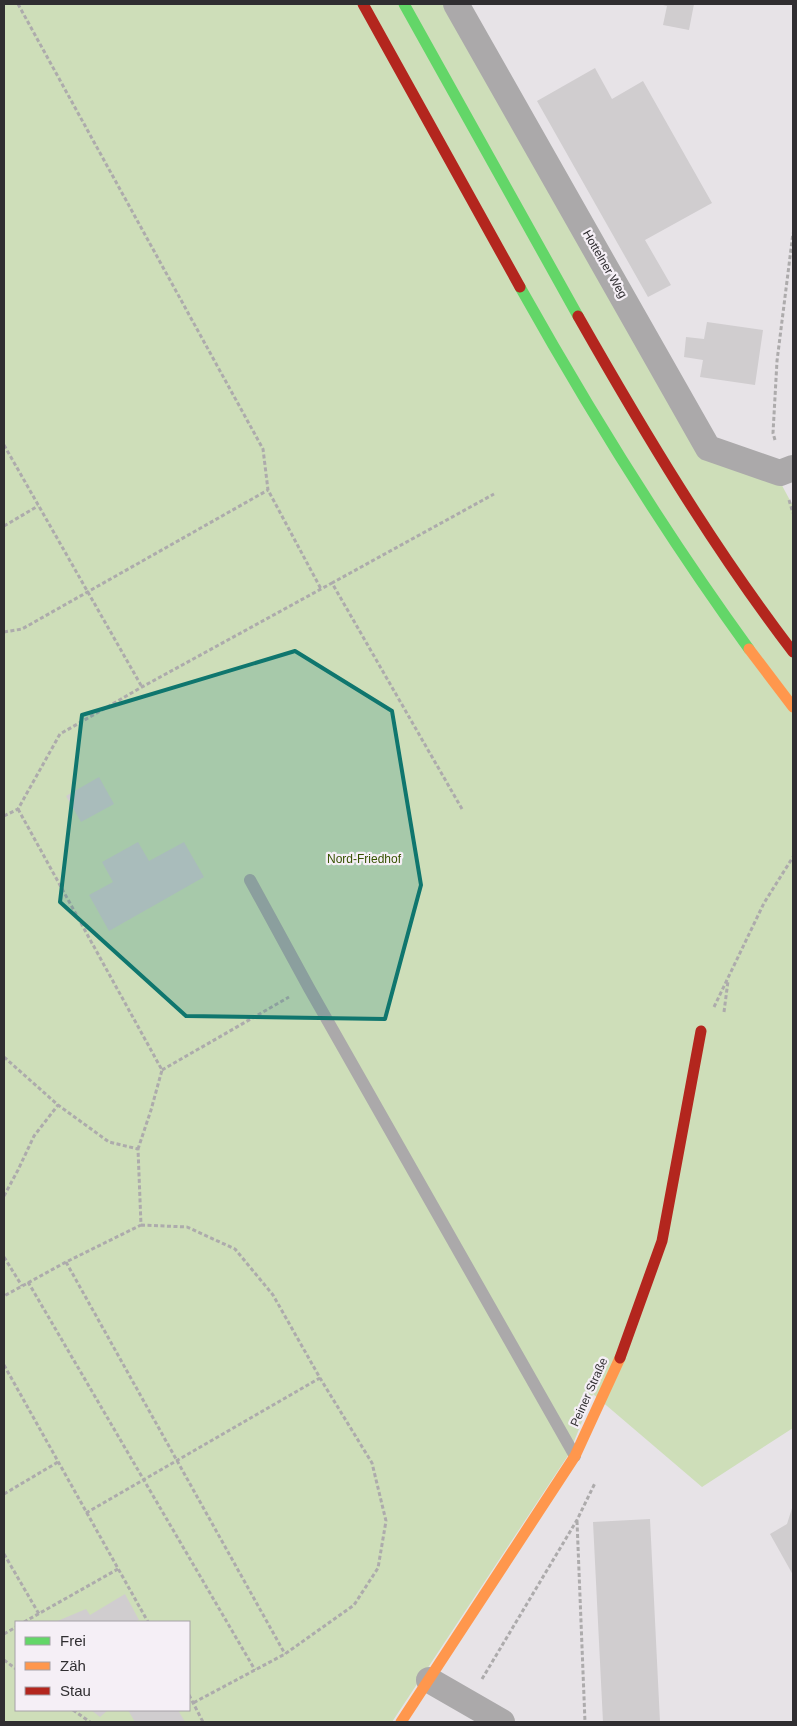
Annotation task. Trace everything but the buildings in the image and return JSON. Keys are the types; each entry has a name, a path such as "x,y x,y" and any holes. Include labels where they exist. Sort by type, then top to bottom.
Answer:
{"main road":[{"path":"363,4 507,263 629,473 682,556 748,651 793,707"},
{"path":"404,4 656,452 714,541 793,652"},
{"name":"Peiner Straße","path":"401,1722 575,1456 623,1351 662,1241 701,1032"}],"street":[{"name":"Hottelner Weg","path":"456,4 708,448 787,470"},
{"path":"428,1680 502,1722"}],"lane":[{"path":"250,880 309,988 575,1456"}],"path":[{"path":"18,4 263,449 268,490 321,589"},
{"path":"787,470 773,433 776,370 793,233"},
{"path":"4,446 142,687"},
{"path":"4,632 22,629 268,490"},
{"path":"4,816 18,809 60,734 494,494"},
{"path":"4,526 38,506"},
{"path":"332,583 462,809"},
{"path":"18,809 162,1070 138,1149 140,1225"},
{"path":"701,1032 728,981 764,903 793,857"},
{"path":"162,1070 296,993 309,988"},
{"path":"4,1057 58,1105 109,1142 138,1149"},
{"path":"4,1196 34,1136 58,1105"},
{"path":"4,1296 140,1225 187,1227 235,1249 273,1295 320,1378 372,1463 386,1521 378,1568 354,1605 285,1654 193,1703"},
{"path":"4,1257 22,1286"},
{"path":"66,1262 285,1654"},
{"path":"28,1282 255,1670"},
{"path":"4,1365 147,1621"},
{"path":"86,1513 320,1378"},
{"path":"4,1494 58,1462"},
{"path":"577,1520 585,1722"},
{"path":"4,1554 39,1614"},
{"path":"26,1621 118,1569"},
{"path":"4,1634 15,1628"},
{"path":"4,1660 15,1668"},
{"path":"190,1698 203,1722"},
{"path":"74,1711 90,1722"}],"highlighted area":[{"path":"295,651 392,711 421,885 385,1019 186,1016 60,902 82,715"}],"green space":[{"name":"Nord-Friedhof","path":"4,4 449,4 703,454 778,478 793,506 793,1428 702,1487 593,1394 569,1454 392,1722 4,1722"}],"traffic: fast":[{"path":"404,4 578,316"},
{"path":"520,287 629,471 749,649"}],"traffic: slow":[{"path":"749,649 793,707"},
{"path":"401,1722 575,1456 620,1358"}],"traffic: jam":[{"path":"363,4 520,287"},
{"path":"578,316 680,488 763,612 793,652"},
{"path":"620,1358 662,1241 701,1031"}]}
